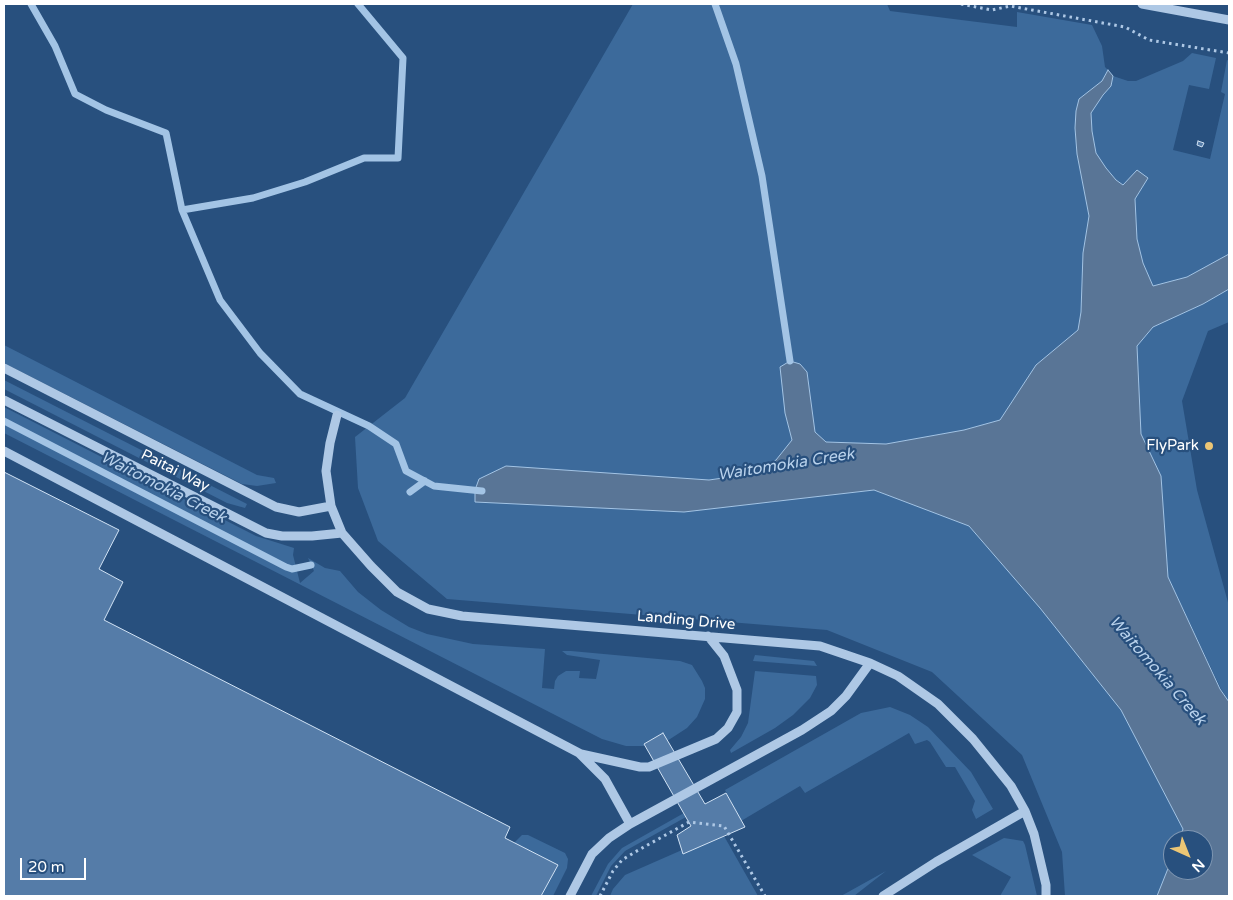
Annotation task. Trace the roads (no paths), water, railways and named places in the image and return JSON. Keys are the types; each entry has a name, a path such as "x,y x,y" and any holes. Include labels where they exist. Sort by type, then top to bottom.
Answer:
{"street":[{"path":"1142,4 1229,20"},
{"name":"Paitai Way","path":"4,368 276,507 300,512 331,506"},
{"name":"Paitai Way","path":"4,400 266,533 282,536 312,536 342,533"},
{"name":"Landing Drive","path":"337,416 330,443 326,471 331,506 342,533 397,592 428,608 462,616 820,646 870,663 898,676 938,704 973,739 1011,786 1025,811 1034,834 1046,885 1046,896"},
{"path":"4,451 579,753 640,767 649,767 716,739 728,728 737,712 737,690 724,656 708,636"},
{"path":"570,896 592,854 609,838 630,824 802,730 831,711 846,696 870,663"},
{"path":"579,753 605,779 630,824"},
{"path":"883,896 936,862 1025,811"}],"water":[{"path":"1108,70 1113,76 1111,86 1091,113 1096,153 1116,180 1123,185 1137,170 1148,178 1135,199 1137,239 1143,263 1153,286 1187,277 1229,254 1229,289 1203,304 1153,327 1137,346 1141,434 1161,476 1168,577 1220,689 1229,702 1229,896 1157,896 1163,880 1213,880 1213,830 1183,830 1121,710 1040,608 969,526 874,490 684,512 475,502 475,490 479,479 506,466 709,480 758,473 776,460 792,440 785,413 780,367 790,361 800,364 807,372 815,432 826,442 886,444 964,430 1000,420 1036,365 1078,330 1081,312 1083,253 1089,216 1077,154 1076,111 1079,99 1102,81"}],"waterway":[{"name":"Waitomokia Creek","path":"31,4 55,46 75,94 106,110 166,133 182,210 220,300 260,353 300,394 369,426 396,444 406,471 434,486 482,491"},
{"path":"182,210 253,198 305,182 364,158 398,158 403,58 358,4"},
{"path":"715,4 736,64 762,176 790,361"},
{"name":"Waitomokia Creek","path":"4,421 286,567 292,569 311,565"},
{"name":"Waitomokia Creek","path":"410,492 425,481"}],"place":[{"name":"FlyPark","path":"1209,446"}]}
